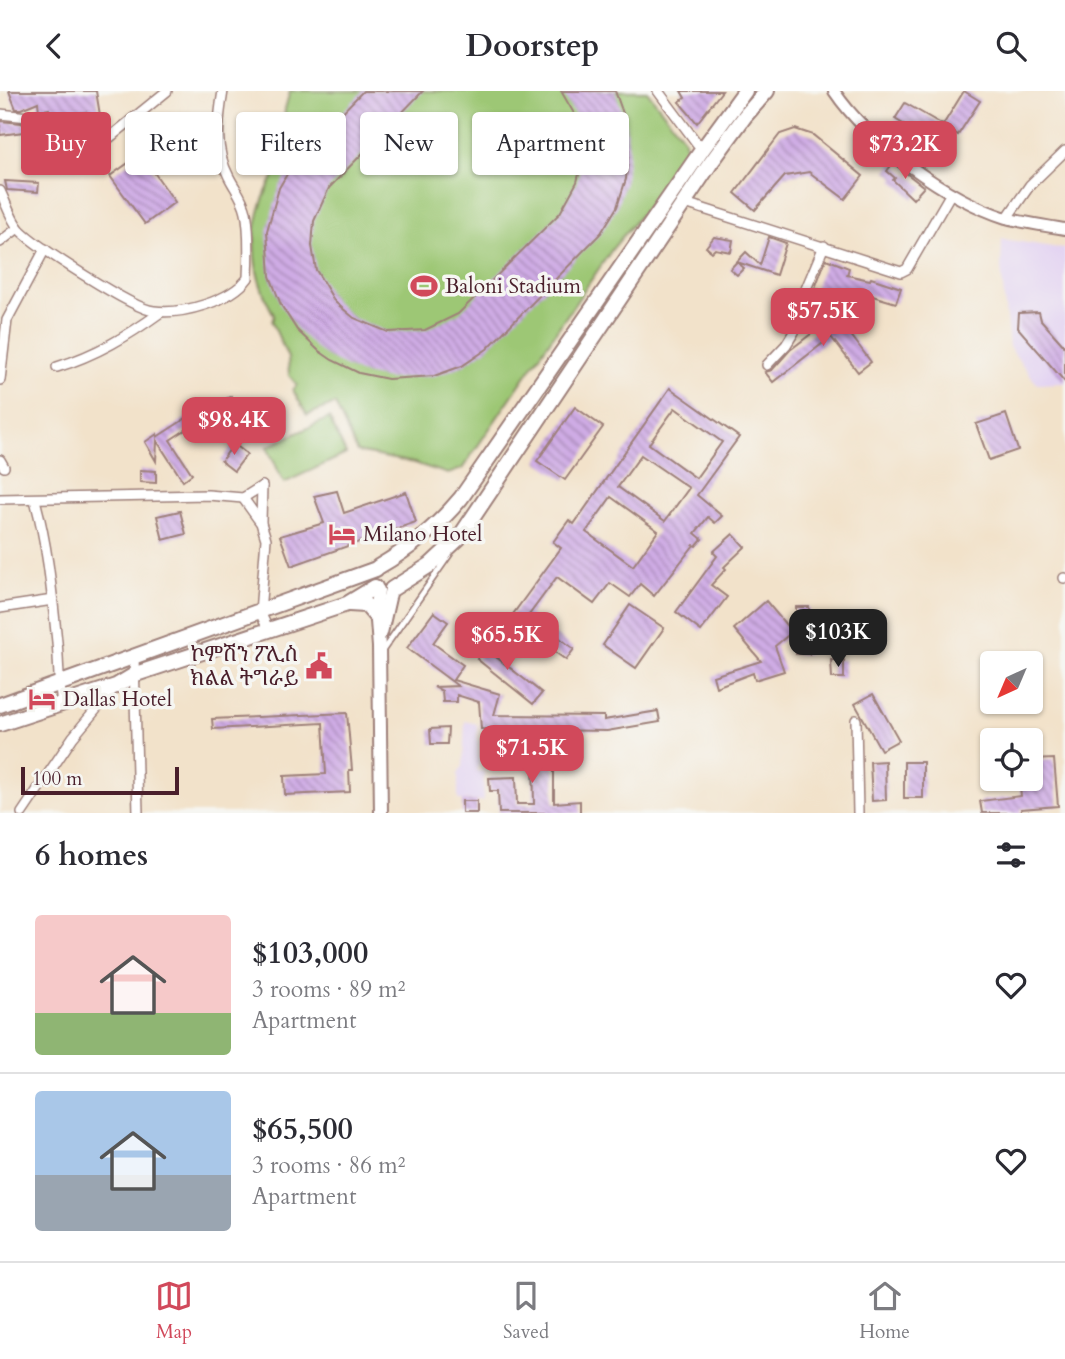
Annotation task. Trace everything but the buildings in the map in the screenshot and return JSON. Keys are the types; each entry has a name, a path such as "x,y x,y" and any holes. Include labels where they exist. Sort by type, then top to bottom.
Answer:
{"main road":[{"path":"0,705 377,568 417,543 461,498 745,91"},
{"path":"0,724 116,686 136,674 348,604 430,565 459,538 685,203 745,116 766,91"},
{"path":"377,568 389,567 395,572 397,580 384,589 377,618 381,813"},
{"path":"377,568 372,580 384,589"},
{"path":"379,652 384,589"},
{"path":"348,604 366,605 377,618"}],"street":[{"path":"0,114 28,117 90,151 167,91"},
{"path":"0,191 18,228 45,249 134,305 153,311 196,308 238,290 248,278 246,212 229,177 218,138 223,91"},
{"path":"658,91 702,150"},
{"path":"834,91 850,113 870,133 923,175 951,193 1007,218 1065,229"},
{"path":"1007,218 1030,185 1065,151"},
{"path":"685,203 898,272 904,271 951,193"},
{"path":"0,242 18,228"},
{"path":"766,365 786,345 794,332 803,296 824,246"},
{"path":"0,380 7,320 45,249"},
{"path":"57,367 86,358 108,347 162,311"},
{"path":"0,499 208,495 243,498 262,487 261,523"},
{"path":"243,498 261,523 266,539 260,612 268,629"},
{"path":"35,500 46,538 58,684 62,702"},
{"path":"0,608 53,600"},
{"path":"134,658 137,813"},
{"path":"22,813 73,737 116,686"},
{"path":"856,720 858,813"}],"lane":[{"path":"379,652 436,577 459,538"}],"shaded area":[{"path":"1002,239 1065,249 1065,383 1037,384 1009,347 1001,268"},
{"path":"465,721 477,724 479,764 476,771 484,771 483,801 458,800 458,774 463,766"}],"green space":[{"name":"Baloni Stadium","path":"290,91 647,91 685,140 686,151 660,191 613,248 462,469 448,474 414,463 357,452 335,404 307,415 293,390 297,385 289,375 288,358 272,322 274,315 256,267 254,244 257,222 263,200 275,175 346,175 346,112 285,112"},
{"path":"329,418 346,454 284,483 267,447"}],"place":[{"name":"Baloni Stadium","path":"424,286"},
{"name":"Milano Hotel","path":"342,534"},
{"name":"ኮምሽን ፖሊስ ክልል ትግራይ","path":"319,666"},
{"name":"Dallas Hotel","path":"42,699"}]}
